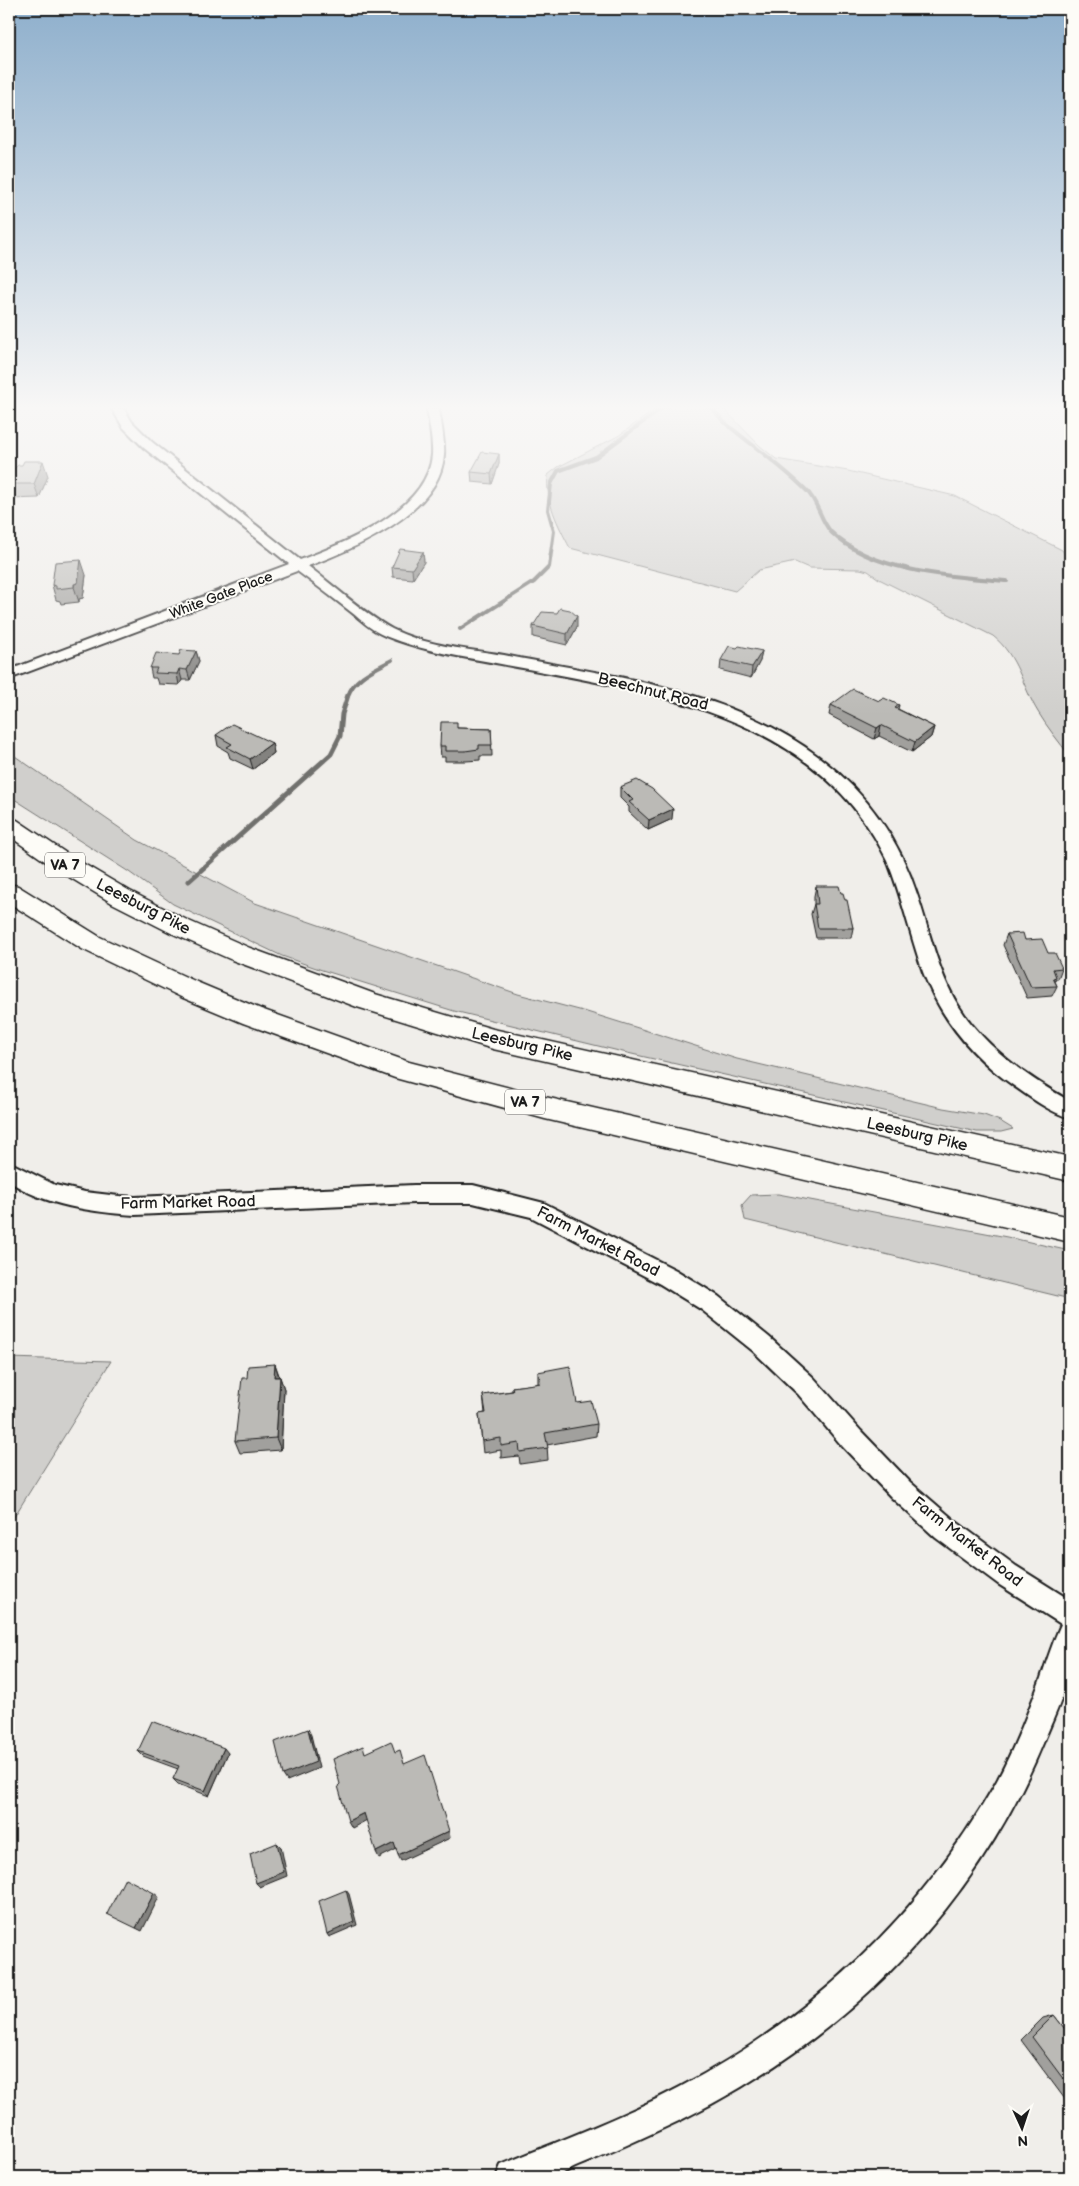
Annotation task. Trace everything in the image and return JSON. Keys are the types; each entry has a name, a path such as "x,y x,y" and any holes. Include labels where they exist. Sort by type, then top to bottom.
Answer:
{"highway":[{"name":"Leesburg Pike","path":"9,825 78,874 166,920 292,976 409,1015 493,1039 1070,1169"},
{"name":"VA 7","path":"9,892 92,943 190,990 252,1016 405,1071 545,1108 1070,1230"}],"street":[{"name":"Beechnut Road","path":"230,511 374,623 404,639 675,694 731,713 760,726 808,756 853,796 887,842 899,867 941,992 953,1014 970,1036 993,1059 1018,1079 1070,1110"},
{"name":"White Gate Place","path":"9,676 336,551 372,534 403,511"},
{"name":"Farm Market Road","path":"9,1170 40,1188 68,1197 117,1205 135,1206 414,1194 473,1194 536,1209 668,1277 710,1303 761,1344 799,1380 901,1490 945,1529 1007,1575 1070,1615"},
{"path":"513,2177 692,2098 759,2060 823,2014 871,1972 924,1914 969,1854 1004,1795 1036,1724 1070,1634"}],"shaded area":[{"path":"553,511 985,511 1062,550 1070,562 1070,756 1049,729 1032,702 1014,662 993,636 879,579 868,571 860,569 809,568 795,562 759,570 735,591 570,548"},
{"path":"9,752 137,840 255,903 518,994 587,1012 737,1059 943,1108 984,1115 1000,1121 1013,1129 1001,1132 977,1132 623,1052 454,1011 282,956 173,904 129,872 11,797 9,795"},
{"path":"778,1194 1007,1237 1070,1251 1070,1299 745,1220 742,1205 751,1195"},
{"path":"9,1358 111,1361 9,1525"}],"building":[{"path":"400,549 423,552 412,569 392,567"},
{"path":"81,560 78,583 74,584 74,587 56,589 56,586 52,585 55,562"},
{"path":"560,608 570,610 577,616 567,634 533,626 542,612 557,613"},
{"path":"729,646 762,651 752,667 721,660"},
{"path":"181,650 196,651 187,670 179,669 177,674 155,673 157,668 150,668 156,653 179,655"},
{"path":"853,689 879,701 884,698 899,705 895,708 934,727 915,742 881,725 877,728 831,705"},
{"path":"441,722 457,722 457,728 491,729 492,745 479,745 479,749 465,751 445,751 445,746 440,746"},
{"path":"232,724 272,743 250,759 227,747 232,744 216,735"},
{"path":"637,780 652,789 673,809 649,820 629,802 633,800 620,787"},
{"path":"816,886 839,886 845,900 847,900 853,928 818,928 814,904 818,904"},
{"path":"1023,933 1025,940 1042,939 1048,953 1055,953 1062,968 1053,969 1056,977 1053,978 1057,986 1031,987 1007,934"},
{"path":"275,1364 274,1377 280,1377 276,1438 235,1441 242,1378 247,1378 248,1366"},
{"path":"570,1366 577,1403 591,1401 597,1424 545,1433 548,1448 520,1452 519,1443 501,1446 501,1438 482,1441 479,1414 486,1413 483,1395 513,1391 512,1387 541,1383 538,1372"},
{"path":"152,1721 224,1748 205,1791 173,1779 179,1766 138,1751"},
{"path":"308,1729 316,1762 283,1775 275,1742"},
{"path":"391,1741 395,1752 400,1750 404,1764 425,1755 449,1831 398,1855 394,1843 376,1852 364,1813 348,1821 333,1759 363,1746 365,1753"},
{"path":"277,1843 284,1872 256,1883 250,1854"},
{"path":"125,1878 154,1893 136,1928 107,1914"},
{"path":"346,1890 354,1922 327,1934 319,1901"},
{"path":"1054,2015 1068,2033 1070,2031 1070,2088 1032,2037"}],"waterway":[{"path":"460,629 534,582 549,567 554,531 548,511"},
{"path":"819,511 831,532 848,545 868,556 914,570 1007,581"},
{"path":"348,696 351,689 360,679 372,670 392,660"},
{"path":"189,881 331,754 340,736 342,714 348,695"}]}
